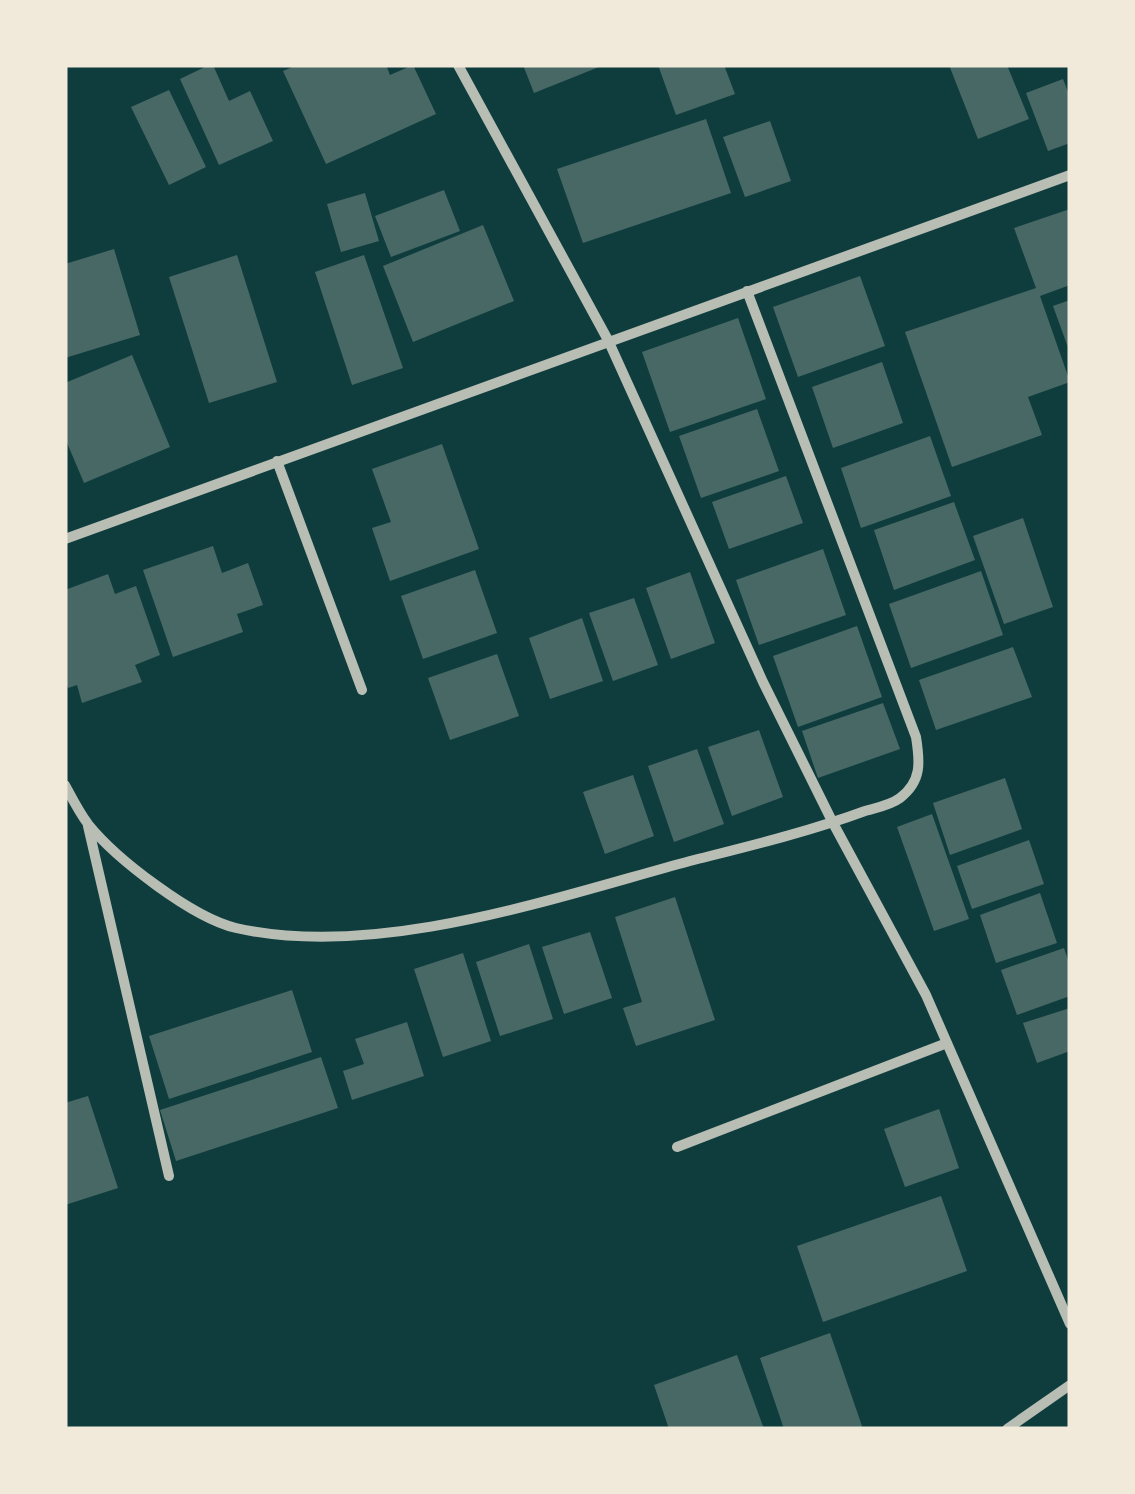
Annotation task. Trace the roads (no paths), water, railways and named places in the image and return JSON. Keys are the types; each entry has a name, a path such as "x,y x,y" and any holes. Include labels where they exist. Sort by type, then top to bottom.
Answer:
{"street":[{"path":"458,65 608,340 763,682 833,823 926,995 1070,1324"},
{"path":"65,539 1070,175"},
{"path":"65,785 86,822 112,849 188,905 234,928 333,939 423,929 587,890 833,823 898,800 918,780 916,737 747,290"},
{"path":"278,461 362,690"},
{"path":"86,822 170,1176"},
{"path":"677,1147 947,1043"},
{"path":"1007,1429 1070,1385"}]}
